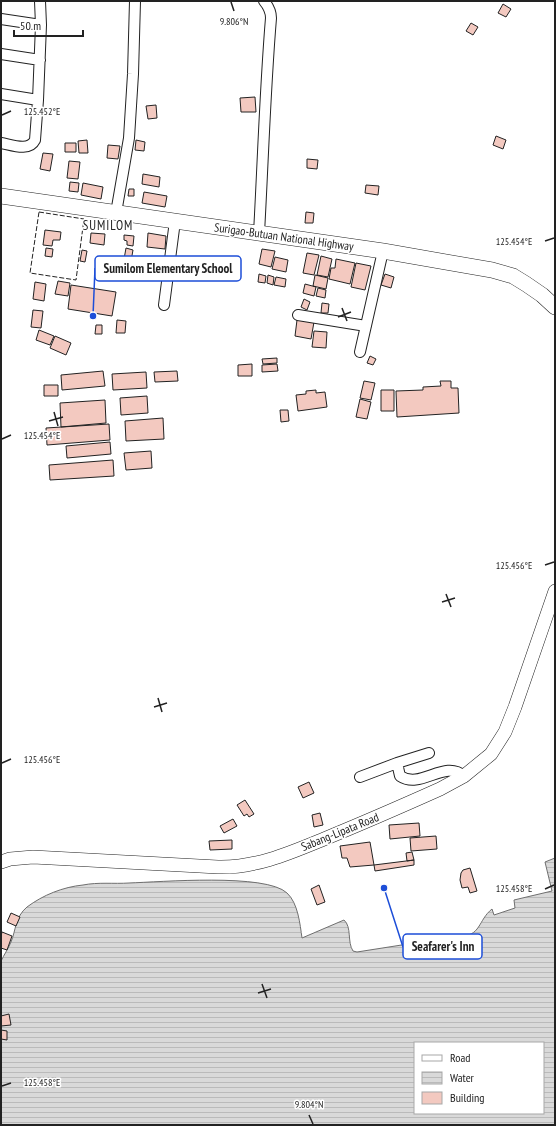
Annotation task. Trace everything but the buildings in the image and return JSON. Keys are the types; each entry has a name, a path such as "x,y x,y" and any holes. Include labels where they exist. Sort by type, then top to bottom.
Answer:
{"highway":[{"name":"Surigao-Butuan National Highway","path":"1,196 384,251 492,270 513,276 549,295 555,307"}],"main road":[{"name":"Sabang-Lipata Road","path":"1,862 10,859 33,857 218,867 244,866 287,854 440,789 464,776 491,754 505,732 555,591"}],"street":[{"path":"1,144 28,147 33,144 35,140 40,60 40,1"},
{"path":"116,213 129,138 135,1"},
{"path":"259,233 264,147 264,114 271,18 269,7 264,1"},
{"path":"1,19 41,25"},
{"path":"1,54 40,60"},
{"path":"1,94 38,100"},
{"path":"164,305 175,221"},
{"path":"360,352 384,251"},
{"path":"298,315 366,326"},
{"path":"360,777 429,752"},
{"path":"397,763 400,776 410,780 419,779 445,770 457,771 464,776"}],"water":[{"path":"555,858 555,1125 1,1125 1,961 11,942 20,915 27,907 46,895 76,886 94,884 187,880 258,883 275,887 287,893 291,897 298,914 302,938 344,920 348,927 351,947 353,951 357,952 466,936 475,931 487,913 492,909 494,915 515,908 514,900 552,891 545,862"}],"fence":[{"path":"39,212 84,219 76,280 30,273 39,212"}],"place":[{"name":"Sumilom Elementary School","path":"93,316"},
{"name":"Seafarer's Inn","path":"384,888"}],"district":[{"name":"SUMILOM","path":"108,225"}]}
